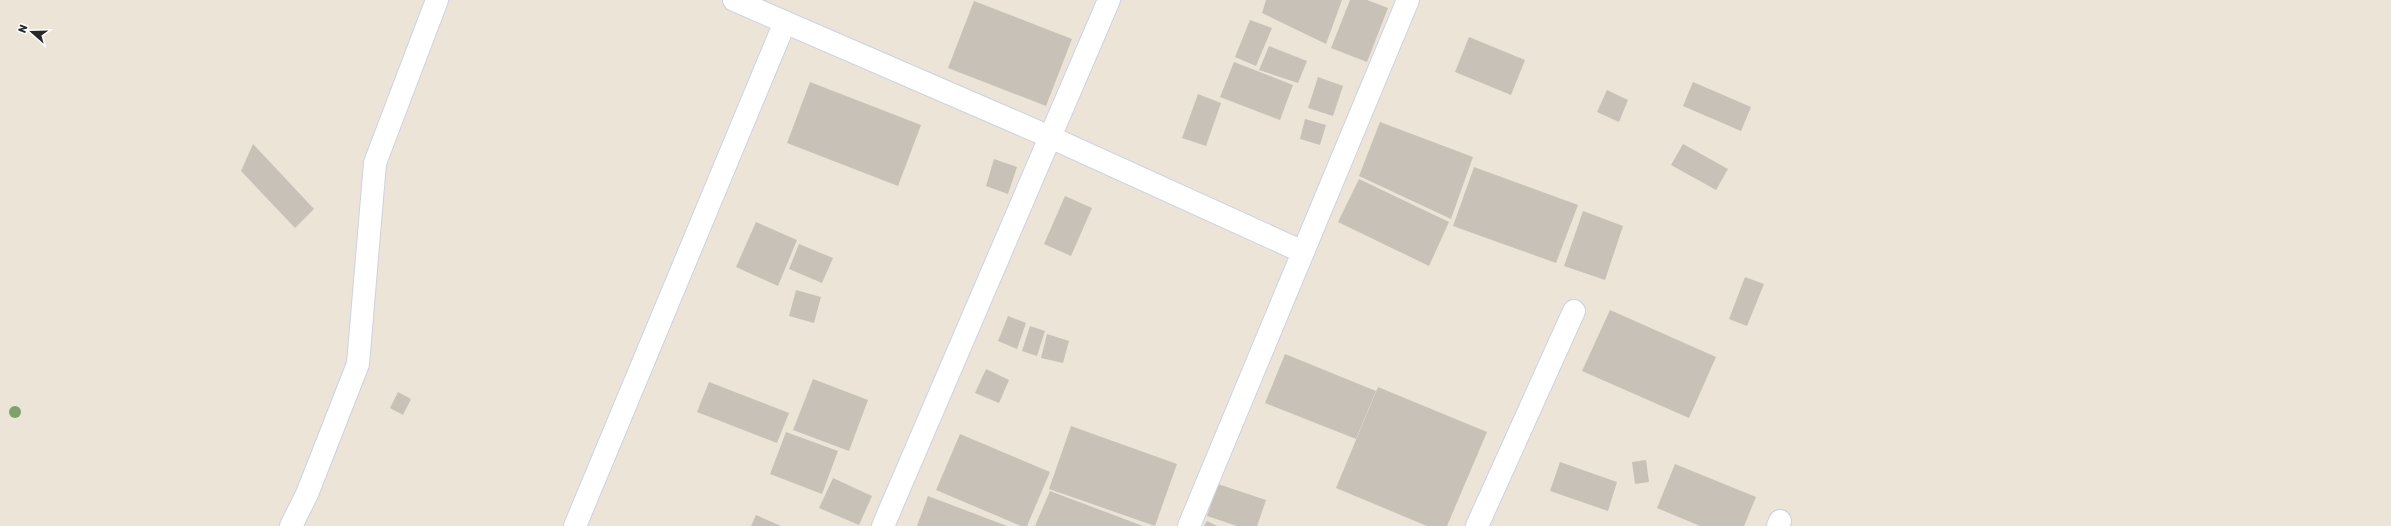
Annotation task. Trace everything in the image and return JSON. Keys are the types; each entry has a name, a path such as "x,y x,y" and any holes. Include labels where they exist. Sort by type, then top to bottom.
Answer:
{"street":[{"path":"291,526 307,494 358,364 375,163 437,0"},
{"path":"734,0 1050,137 1303,252"},
{"path":"882,526 1110,0"},
{"path":"1189,526 1408,0"},
{"path":"575,526 785,22"},
{"path":"1477,526 1574,311"}],"building":[{"path":"1266,0 1342,0 1326,44 1262,13"},
{"path":"1350,0 1367,0 1388,8 1367,62 1331,48"},
{"path":"974,1 1072,39 1046,106 948,68"},
{"path":"1250,20 1272,28 1256,66 1235,57"},
{"path":"1469,37 1525,60 1511,95 1455,72"},
{"path":"1269,46 1307,61 1298,83 1259,70"},
{"path":"1234,62 1293,85 1280,120 1220,97"},
{"path":"1318,77 1343,86 1333,116 1308,108"},
{"path":"810,82 921,125 898,186 787,143"},
{"path":"1693,82 1751,107 1741,131 1683,106"},
{"path":"1607,90 1628,100 1619,122 1597,112"},
{"path":"1198,94 1221,103 1206,146 1182,138"},
{"path":"1305,119 1326,125 1320,145 1300,139"},
{"path":"1380,122 1473,157 1451,219 1359,176"},
{"path":"253,144 314,209 295,228 241,171"},
{"path":"1683,144 1728,169 1716,190 1671,165"},
{"path":"994,159 1017,167 1008,194 986,186"},
{"path":"1474,167 1578,205 1556,263 1453,226"},
{"path":"1359,179 1449,222 1429,266 1338,222"},
{"path":"1065,196 1092,208 1071,256 1044,244"},
{"path":"1583,211 1623,226 1605,280 1564,266"},
{"path":"756,222 797,240 778,286 736,267"},
{"path":"799,244 833,258 822,283 789,269"},
{"path":"1745,277 1764,284 1747,326 1729,319"},
{"path":"796,290 821,297 814,323 789,316"},
{"path":"1610,310 1716,357 1689,418 1582,371"},
{"path":"1008,316 1026,323 1017,349 998,341"},
{"path":"1030,326 1045,331 1037,356 1022,351"},
{"path":"1047,334 1069,341 1063,363 1041,358"},
{"path":"1285,354 1376,391 1356,439 1265,403"},
{"path":"986,369 1009,380 999,403 975,393"},
{"path":"813,379 868,400 849,451 793,430"},
{"path":"709,382 789,413 777,443 697,412"},
{"path":"1378,387 1487,432 1447,526 1427,526 1336,488"},
{"path":"398,392 411,399 403,415 390,408"},
{"path":"1071,426 1177,464 1155,526 1049,489"},
{"path":"786,432 838,451 822,494 770,474"},
{"path":"960,434 1050,472 1027,526 1021,526 936,490"},
{"path":"1646,460 1649,482 1635,484 1632,462"},
{"path":"1560,462 1617,482 1608,511 1550,491"},
{"path":"1675,464 1756,497 1744,526 1700,526 1657,508"},
{"path":"833,478 872,496 859,525 819,508"},
{"path":"1218,484 1266,500 1257,526 1237,526 1207,516"},
{"path":"1050,491 1143,526 1035,526"},
{"path":"928,496 1007,526 917,526"},
{"path":"756,515 781,526 751,526"},
{"path":"1207,521 1217,526 1204,526"}]}
